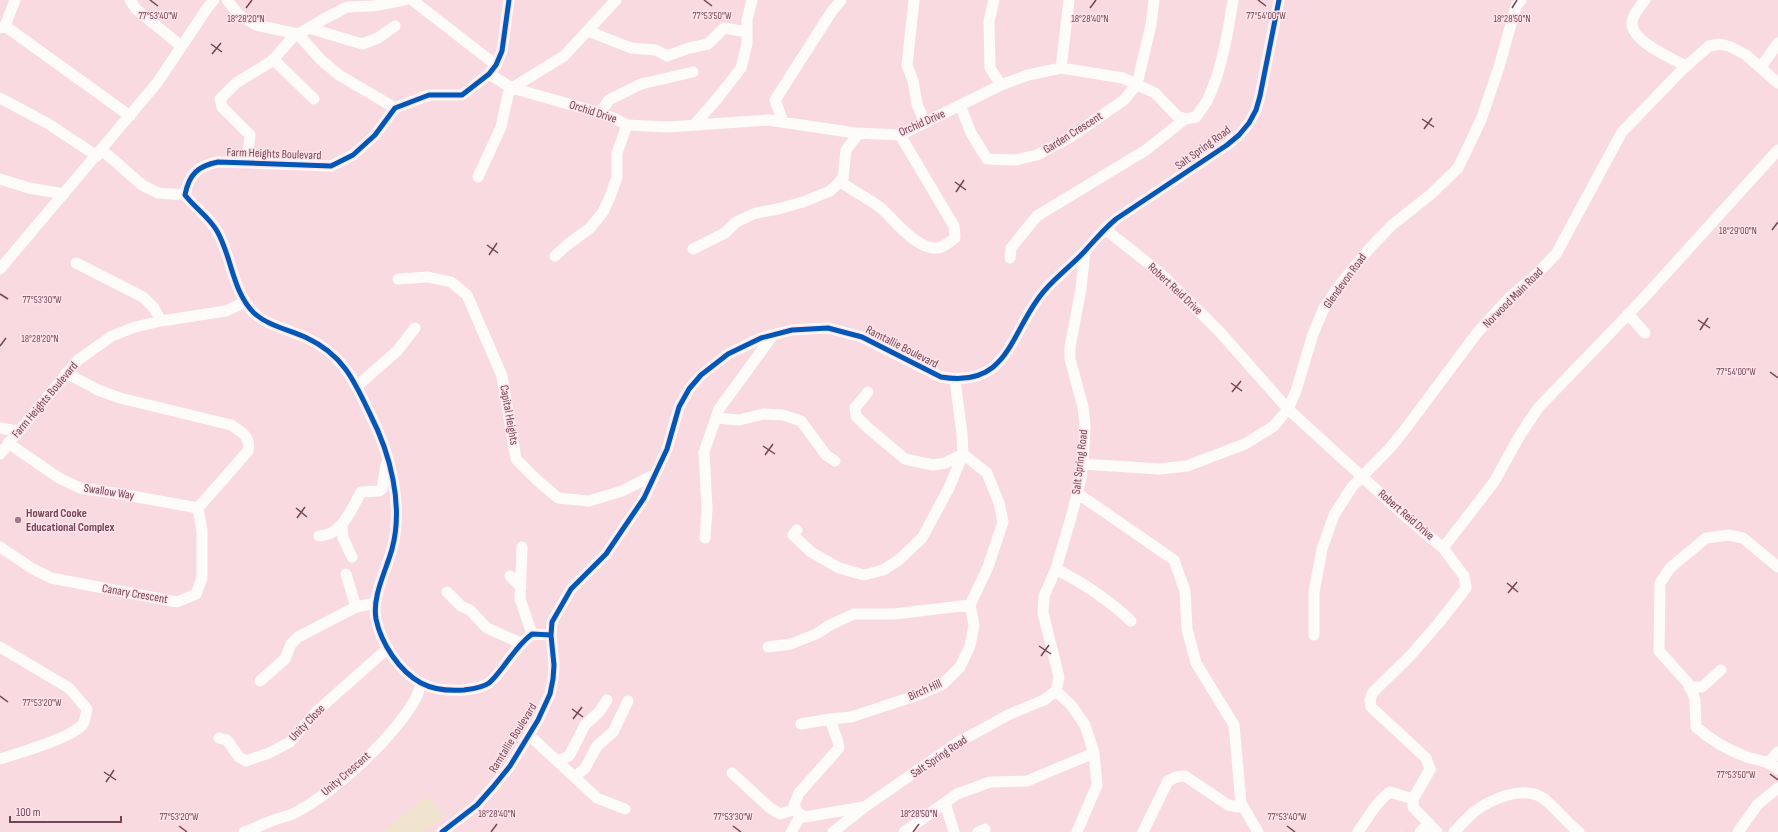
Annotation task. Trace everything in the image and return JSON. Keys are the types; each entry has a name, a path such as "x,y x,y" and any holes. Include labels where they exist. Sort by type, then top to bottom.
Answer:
{"street":[{"path":"15,0 2,27 130,116"},
{"path":"130,0 136,9 181,46"},
{"path":"0,269 157,83 214,0"},
{"path":"226,0 239,16 256,25 298,34 321,60 339,75 395,108 429,95 462,96 492,69 502,52 509,0"},
{"path":"246,163 250,136 222,108 220,100 236,83 274,59 283,47 298,34 346,4 372,6 404,0"},
{"name":"Orchid Drive","path":"412,0 511,87 600,113 627,125 668,127 768,120 859,133 900,135 1001,85 1028,75 1061,68 1123,78 1155,93 1177,116 1185,119"},
{"path":"478,177 501,127 505,116 511,87 564,56 616,0"},
{"path":"694,125 717,99 741,68 747,44 747,20 752,0"},
{"path":"783,122 775,100 832,11 841,0"},
{"path":"914,0 907,65 913,81 916,104 925,123"},
{"path":"994,0 989,21 990,68 1001,85"},
{"path":"1061,68 1069,0"},
{"path":"1137,84 1154,0"},
{"path":"1010,258 1011,248 1037,216 1146,150 1185,119 1196,117 1207,100 1214,84 1228,30 1233,0"},
{"name":"Salt Spring Road","path":"833,832 866,806 958,743 1008,715 1044,700 1056,691 1059,677 1043,613 1044,596 1056,569 1081,478 1085,426 1083,407 1070,359 1070,347 1081,289 1085,251 1116,219 1227,145 1249,123 1256,110 1260,96 1278,0"},
{"name":"Glendevon Road","path":"1082,464 1160,469 1187,466 1245,444 1274,426 1288,410 1296,391 1313,334 1324,308 1342,282 1369,249 1392,225 1430,195 1458,168 1481,120 1499,67 1516,6 1521,0"},
{"path":"1645,0 1632,22 1634,31 1657,51 1686,66"},
{"path":"308,28 362,44 378,38 395,26"},
{"path":"588,31 630,48 656,50 667,56 689,48 708,44 724,28 747,32"},
{"path":"1761,67 1778,43"},
{"name":"Norwood Main Road","path":"1314,635 1314,592 1322,549 1334,515 1352,487 1363,477 1403,432 1477,333 1510,297 1536,275 1556,254 1622,132 1686,66 1709,46 1720,44 1731,47 1746,55 1778,83"},
{"path":"274,59 314,99"},
{"path":"600,113 609,100 641,84 693,72"},
{"name":"Garden Crescent","path":"960,105 971,134 987,159 1016,160 1037,155 1069,138 1124,100 1137,84"},
{"path":"0,98 99,153 148,188 158,193 185,195 216,229 226,251 238,290 245,302 256,314 279,327 307,338 330,350 350,373 373,420 387,457 393,485 396,510 395,530 392,547 375,603 377,624 380,634 398,663 422,684 443,690 472,689 488,684 521,642 532,634 551,635"},
{"name":"Farm Heights Boulevard","path":"185,195 187,185 203,165 218,162 307,167 331,166 353,154 375,135 395,108"},
{"path":"556,256 566,245 590,228 603,212 617,177 617,153 627,125"},
{"path":"693,249 725,232 736,222 756,213 803,202 830,191 843,179 846,150 859,133"},
{"path":"840,181 853,192 881,208 898,226 925,246 935,249 955,238 954,226 900,135"},
{"path":"1443,548 1494,482 1519,437 1538,408 1628,314 1778,150"},
{"path":"0,179 29,188 64,194"},
{"name":"Robert Reid Drive","path":"1105,229 1164,277 1218,330 1288,410 1443,548 1464,576 1466,588 1438,624 1410,656 1373,692 1370,700 1371,707 1426,758 1430,769 1413,799"},
{"name":"Ramtallie Boulevard","path":"442,832 477,805 494,787 510,766 538,720 550,694 554,665 551,635 552,622 571,589 606,554 644,498 667,449 679,407 689,389 701,375 715,363 740,347 761,338 792,330 828,328 862,337 941,378 955,380 970,379 995,366 1012,346 1028,314 1045,290 1085,251"},
{"path":"76,263 143,297 154,308 161,321"},
{"name":"Capital Heights","path":"398,279 428,277 451,282 467,295 502,376 516,459 538,482 558,498 589,501 622,491 654,475"},
{"name":"Farm Heights Boulevard","path":"0,454 78,360 112,336 135,327 161,321 226,311 245,302"},
{"path":"1628,314 1645,333"},
{"path":"356,386 397,351 415,328"},
{"path":"705,538 707,509 704,452 719,409 773,335"},
{"path":"66,373 98,390 120,398 231,425 245,435 250,443 248,451 198,508"},
{"path":"798,530 793,535 811,552 839,568 864,575 882,570 899,560 922,538 949,488 963,454 955,380"},
{"path":"868,392 855,408 856,416 905,459 933,466 945,463 963,454"},
{"path":"716,418 739,420 763,414 783,415 801,421 826,455 835,461"},
{"path":"0,428 18,431"},
{"name":"Swallow Way","path":"8,443 59,478 80,488 198,508"},
{"path":"768,647 791,644 816,634 832,624 854,614 894,614 970,605 988,567 1003,522 999,503 986,473 963,454"},
{"path":"319,536 330,535 342,525 356,506 361,492 379,491 382,489 387,457"},
{"path":"1077,493 1174,560 1185,591 1187,629 1196,663 1234,725 1241,803 1258,832"},
{"name":"Canary Crescent","path":"0,547 33,569 51,578 177,602 196,594 202,578 202,531 198,508"},
{"path":"342,525 343,538 352,558"},
{"path":"1778,568 1743,538 1729,535 1706,538 1670,568 1660,583 1659,652 1689,687 1695,700 1696,727 1710,738 1727,748 1747,757 1774,766 1778,752"},
{"path":"522,547 520,599 532,634"},
{"path":"1056,569 1082,583 1121,611 1131,622"},
{"path":"346,574 356,607"},
{"path":"510,576 521,587"},
{"path":"447,592 461,606 470,610 487,628 521,642"},
{"path":"260,681 285,659 291,644 298,637 356,607 375,603"},
{"name":"Birch Hill","path":"801,724 851,717 918,695 943,684 960,667 970,646 974,624 970,605"},
{"path":"0,647 69,688 87,710 83,724 74,732 48,743 0,759"},
{"name":"Unity Close","path":"219,738 227,740 239,757 246,761 290,742 317,711 388,648"},
{"path":"1689,687 1702,687 1721,670"},
{"name":"Unity Crescent","path":"244,832 271,821 282,819 296,812 327,791 360,763 396,727 414,702 422,684"},
{"path":"1056,691 1071,705 1085,726 1094,753 1097,785 1077,832"},
{"path":"557,761 569,756 585,725 599,712 607,700"},
{"path":"575,777 585,768 597,746 613,732 628,701"},
{"path":"830,719 839,748 799,793 794,805 798,812 805,817 866,806"},
{"path":"529,735 597,798 625,809"},
{"path":"904,832 957,794 990,782 1027,781 1094,753"},
{"path":"732,773 770,808 780,814 798,812"},
{"path":"1143,832 1168,781 1176,777 1185,776 1228,806 1238,807 1241,803"},
{"path":"1738,832 1758,804 1778,788"},
{"path":"1358,832 1383,797 1390,792 1413,799 1413,807 1438,832"},
{"path":"1454,832 1474,812 1488,804 1518,792 1532,793 1543,798 1563,819 1579,832"},
{"path":"945,802 954,832"},
{"path":"791,832 798,812"},
{"path":"1420,832 1429,823"}],"shaded area":[{"path":"0,0 1778,0 1778,832 1401,832 1404,825 1400,832 0,832","holes":["1456,599 1377,697 1375,695","1427,758 1438,770 1417,804"]},
{"path":"428,796 444,817 424,832 382,832"}],"cycle path":[{"path":"509,0 502,51 496,65 489,74 462,95 429,95 395,108 375,135 353,155 331,166 218,162 205,166 196,172 189,182 185,195 210,221 217,231 241,295 254,313 272,325 307,338 330,352 353,379 377,429 384,445 393,480 396,497 396,515 392,549 380,584 375,610 378,628 387,647 398,664 413,678 431,687 442,690 474,689 489,683 520,645 532,634 551,635"},
{"path":"442,832 477,805 493,787 510,766 538,720 550,694 553,679 554,665 551,635 552,622 571,589 606,554 644,498 667,449 679,407 689,389 701,375 728,354 761,338 792,330 828,328 862,337 941,377 964,378 982,374 995,365 1006,353 1033,305 1045,290 1107,227 1116,219 1227,145 1239,135 1249,123 1256,110 1260,96 1279,0"}],"place":[{"name":"Howard Cooke Educational Complex","path":"18,520"}]}
